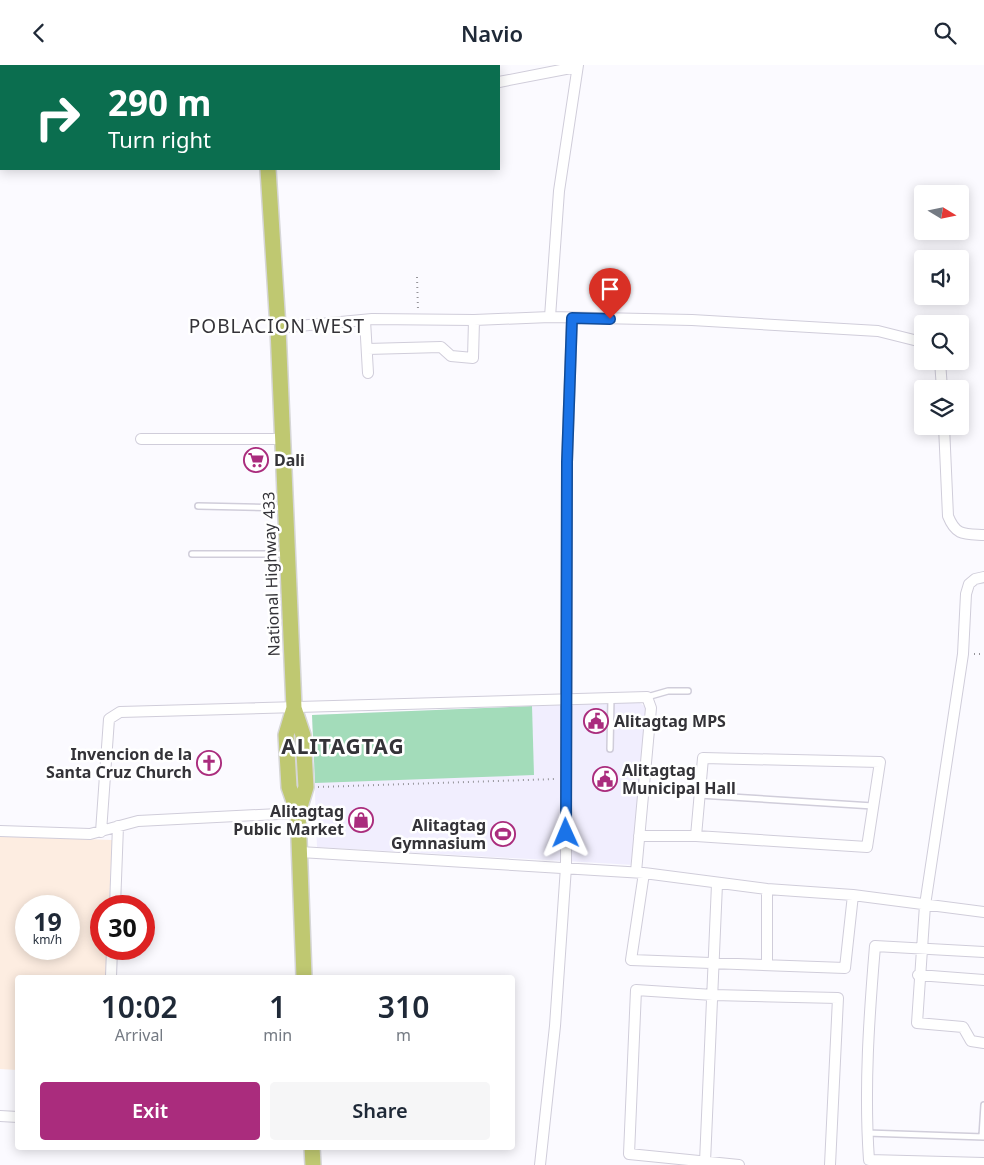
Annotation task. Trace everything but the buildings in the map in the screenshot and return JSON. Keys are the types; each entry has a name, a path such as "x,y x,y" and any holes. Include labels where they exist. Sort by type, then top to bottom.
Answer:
{"main road":[{"name":"National Highway 433","path":"268,170 278,328 294,708 303,735 306,787 298,813"},
{"name":"National Highway 433","path":"294,708 286,735 289,787 298,813 304,975"},
{"path":"312,1150 313,1165"}],"street":[{"path":"500,83 577,66 556,221 550,317"},
{"path":"278,328 365,320 474,320 550,317 692,320 878,331 914,340"},
{"path":"540,1165 555,1026 566,867 567,462 572,318"},
{"path":"365,320 368,373"},
{"path":"367,349 441,347 451,356 474,358 474,320"},
{"path":"944,435 948,516 953,527 964,534 984,535"},
{"path":"141,439 282,439"},
{"path":"984,577 975,579 969,584 966,594 963,654 924,905 916,1023 964,1027 972,1041 984,1043"},
{"path":"101,832 108,719 120,712 647,697 651,708 632,960 845,969 853,895"},
{"path":"640,837 696,836 867,847 880,762 703,758 696,836"},
{"path":"0,831 101,832 138,821 298,813"},
{"path":"115,895 118,827"},
{"path":"300,852 640,873 717,884 853,895 984,912"},
{"path":"705,1162 714,995 717,884"},
{"path":"767,889 767,965"},
{"path":"984,952 921,947 875,946 867,1040 867,1133 869,1160 984,1163"},
{"path":"111,975 112,960"},
{"path":"918,975 984,980"},
{"path":"739,1165 628,1154 636,990 714,995 838,998 830,1165"},
{"path":"0,1116 15,1117"}],"lane":[{"path":"198,506 285,508"},
{"path":"192,554 287,554"},
{"path":"647,697 668,691 688,691"},
{"path":"610,749 612,698"},
{"path":"699,795 873,806"},
{"path":"867,1133 983,1136 984,1105"}],"path":[{"path":"417,277 418,319"},
{"path":"306,787 565,779"}],"shaded area":[{"path":"638,702 646,707 634,865 317,847 312,715"},
{"path":"0,836 112,840 110,895 90,895 90,960 107,960 106,975 15,975 15,1070 0,1069"}],"green space":[{"path":"532,706 534,775 315,783 312,715"}],"place":[{"name":"Dali","path":"256,460"},
{"name":"Alitagtag MPS","path":"596,721"},
{"name":"Invencion de la Santa Cruz Church","path":"209,763"},
{"name":"Alitagtag Municipal Hall","path":"605,779"},
{"name":"Alitagtag Public Market","path":"361,820"},
{"name":"Alitagtag Gymnasium","path":"503,834"}],"district":[{"name":"POBLACION WEST","path":"277,326"},
{"name":"ALITAGTAG","path":"343,747"}],"route":[{"path":"566,833 567,462 572,318 610,319"}]}
